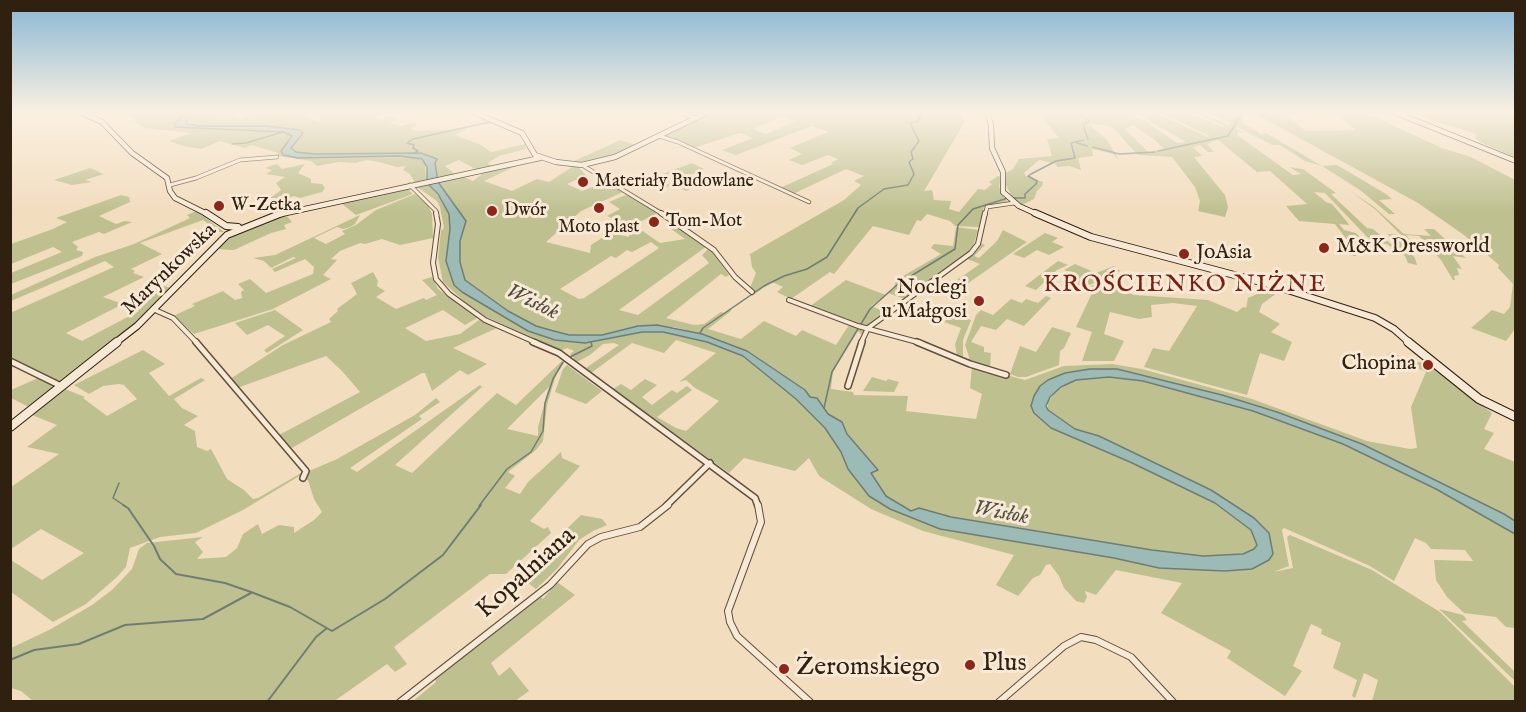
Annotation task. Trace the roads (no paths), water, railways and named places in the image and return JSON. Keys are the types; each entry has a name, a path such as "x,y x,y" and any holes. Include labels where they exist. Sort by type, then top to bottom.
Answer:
{"street":[{"path":"124,145 167,178 170,191 175,198 210,215 226,226 244,226"},
{"path":"529,145 532,152 540,157 564,164 582,165 605,161 639,145"},
{"path":"685,145 809,202"},
{"path":"992,145 1003,172 1002,187 1010,200 1091,237 1272,285 1375,318 1394,329 1437,367 1479,399 1515,417"},
{"path":"1476,145 1515,161"},
{"path":"523,160 532,152"},
{"path":"170,185 196,178 240,160 277,157"},
{"name":"Marynkowska","path":"10,427 63,387 155,310 199,260 226,235 244,226 293,210 540,157"},
{"path":"582,165 657,210 714,250 735,277 752,292"},
{"path":"410,185 436,211 438,224 433,262 436,279 450,294 485,320 558,353 755,498 760,510 761,522 728,611 730,622 737,636 810,702"},
{"path":"848,386 863,327 971,253 978,244 980,228 987,207 1010,200"},
{"path":"226,226 228,231 226,235"},
{"path":"789,300 863,327 918,342 958,359 1006,375"},
{"path":"155,310 173,318 192,337 306,471 303,478"},
{"path":"10,361 63,387"},
{"name":"Kopalniana","path":"400,702 550,585 588,544 601,537 640,527 710,463"},
{"path":"999,702 1064,646 1081,638 1096,640 1131,657 1173,702"}],"water":[{"path":"285,145 293,145 291,148 296,152 315,154 421,153 437,159 435,163 438,182 466,221 460,241 460,262 465,280 508,311 536,326 569,335 602,335 638,326 657,325 702,334 747,351 805,390 810,397 817,398 828,414 842,422 847,434 878,470 871,473 886,496 911,511 919,508 951,517 1152,550 1203,556 1243,554 1254,549 1257,545 1251,530 1215,503 1130,462 1051,428 1034,413 1031,406 1034,396 1040,386 1048,380 1065,373 1090,369 1117,369 1222,395 1277,412 1362,444 1504,514 1515,521 1515,534 1436,489 1343,444 1253,411 1143,381 1109,377 1076,380 1061,387 1050,397 1046,406 1048,410 1075,429 1099,436 1211,490 1254,518 1269,533 1273,554 1269,560 1252,569 1225,571 1159,568 1114,558 940,529 890,509 869,496 848,469 841,452 825,428 796,399 743,356 707,342 663,332 642,332 585,343 555,340 528,331 462,292 454,285 446,261 450,229 449,214 438,194 427,183 427,167 422,159 400,156 298,158 283,155 281,151"}],"waterway":[{"path":"414,145 413,148 418,151 414,153"},
{"path":"700,333 703,328 764,286 784,276 807,269 827,257 858,208 884,189 908,185 914,174 909,162 913,159 911,152 916,145"},
{"path":"1013,198 1025,198 1025,194 1036,184 1037,181 1028,176 1031,174 1056,161 1075,158 1072,145"},
{"path":"1158,151 1185,145"},
{"path":"1093,147 1119,154 1155,152"},
{"path":"824,408 832,372 870,309 898,284 955,249 958,225 973,209 1008,198"},
{"path":"570,357 592,346 591,342"},
{"path":"479,506 507,469 531,452 543,431 545,403 553,379 563,362"},
{"path":"119,483 113,498 125,506"},
{"path":"123,505 128,508 154,546 160,559 176,574 225,583 251,592 290,607 327,628"},
{"path":"327,628 332,631 385,599 443,555 481,505"},
{"path":"10,660 34,650 79,644 125,625 203,619 251,593"},
{"path":"267,702 316,637 327,628"}],"place":[{"name":"Materiały Budowlane","path":"583,182"},
{"name":"W-Zetka","path":"219,206"},
{"name":"Moto plast","path":"599,208"},
{"name":"Dwór","path":"492,211"},
{"name":"Tom-Mot","path":"654,222"},
{"name":"M&K Dressworld","path":"1324,248"},
{"name":"JoAsia","path":"1184,254"},
{"name":"Noclegi u Małgosi","path":"979,301"},
{"name":"Chopina","path":"1428,365"},
{"name":"Plus","path":"970,665"},
{"name":"Żeromskiego","path":"784,669"}],"district":[{"name":"KROŚCIENKO NIŻNE","path":"1185,286"}],"water label":[{"name":"Wisłok","path":"532,303"},
{"name":"Wisłok","path":"1001,514"}]}
